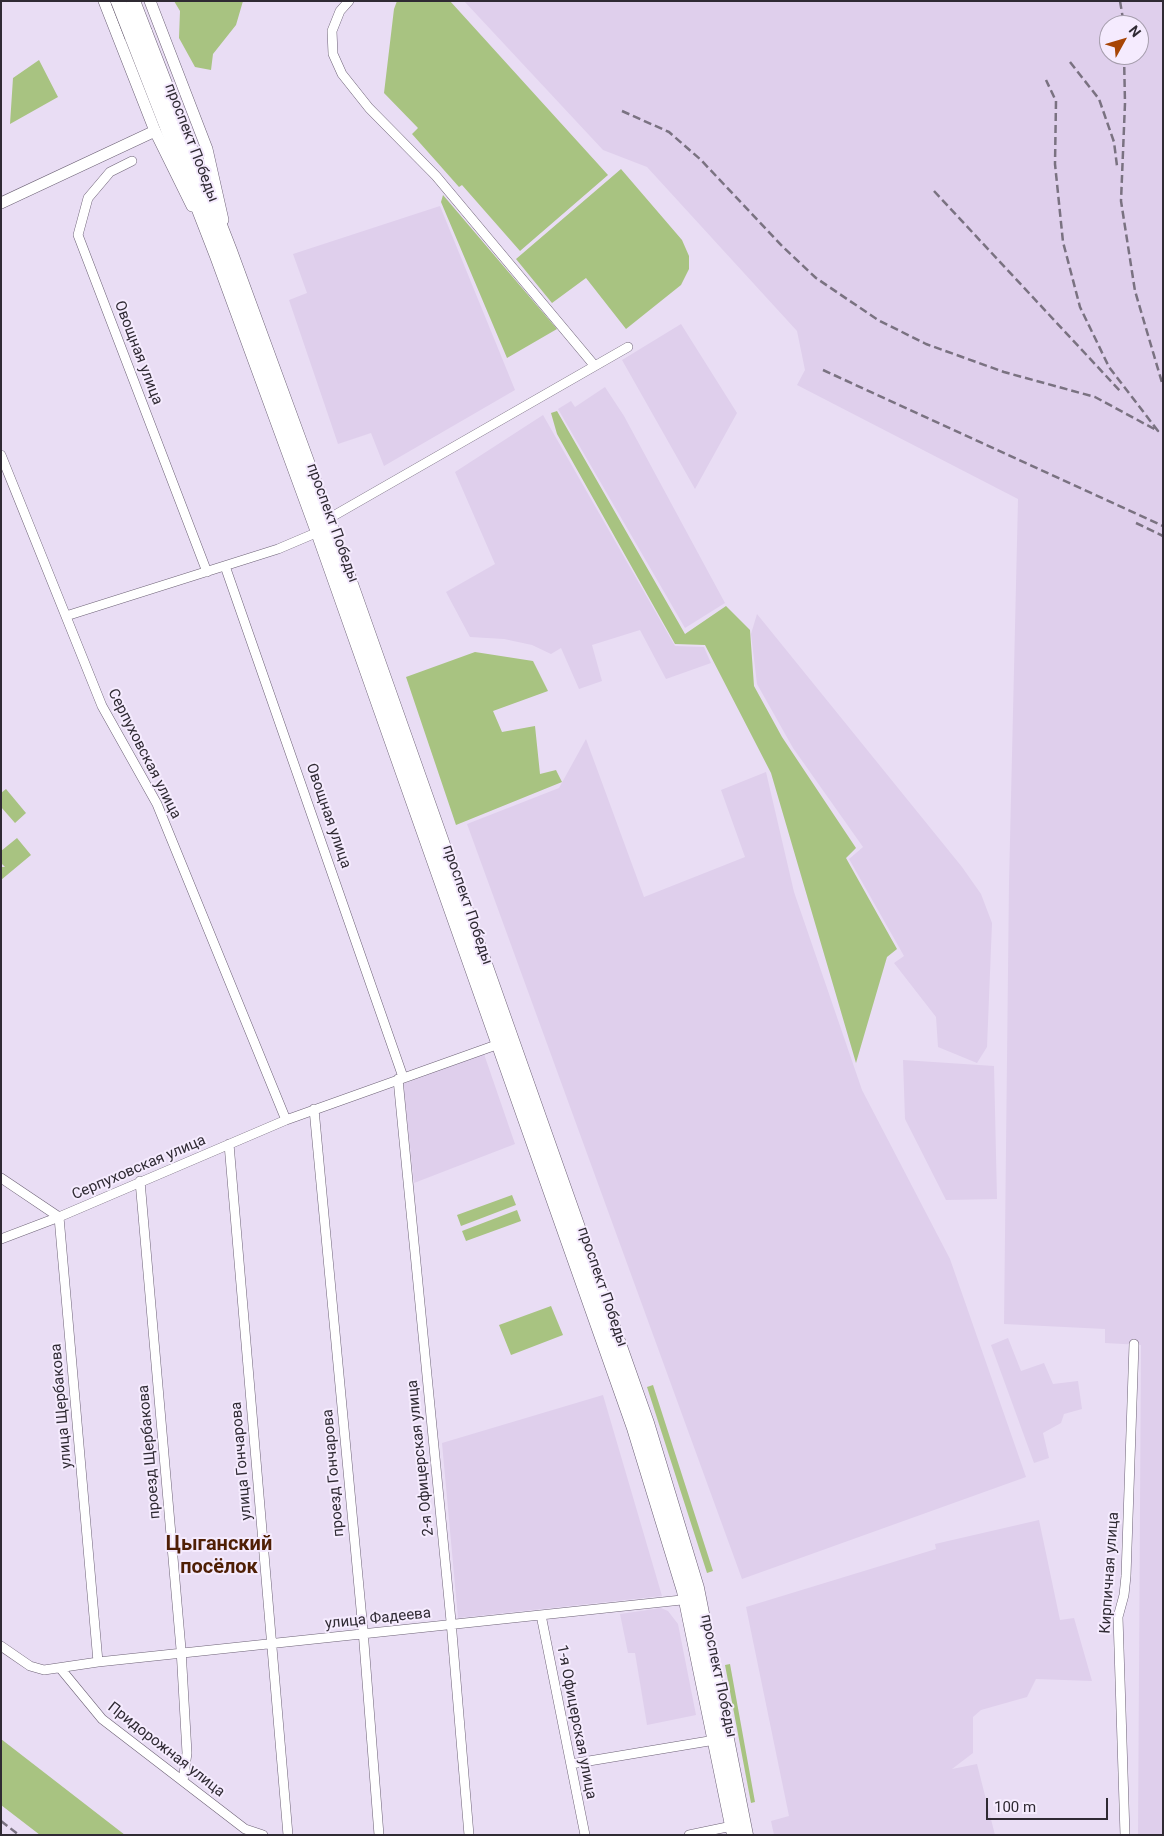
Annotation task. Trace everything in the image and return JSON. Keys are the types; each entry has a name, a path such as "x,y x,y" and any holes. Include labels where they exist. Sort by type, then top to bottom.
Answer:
{"main road":[{"name":"проспект Победы","path":"118,1 138,34 328,519 647,1423 675,1510 715,1740 733,1830"},
{"name":"проспект Победы","path":"133,1 138,34"},
{"name":"проспект Победы","path":"224,254 318,532 634,1428 692,1599 746,1835"}],"street":[{"path":"104,1 155,131 224,254"},
{"path":"150,1 207,149 224,254"},
{"path":"349,1 340,11 332,31 333,54 342,74 369,108 436,176 594,365"},
{"path":"115,30 155,15"},
{"path":"1,203 155,131"},
{"name":"Овощная улица","path":"132,161 110,172 88,198 78,235 207,572"},
{"path":"66,616 278,549 318,532 328,519 628,347"},
{"name":"Серпуховская улица","path":"1,455 102,706 157,804 286,1120"},
{"name":"Овощная улица","path":"225,566 400,1078"},
{"name":"Серпуховская улица","path":"1,1240 286,1120 499,1044"},
{"name":"2-я Офицерская улица","path":"400,1078 452,1625 469,1835"},
{"name":"проезд Гончарова","path":"314,1109 363,1634 379,1835"},
{"name":"улица Гончарова","path":"228,1144 272,1644 285,1834"},
{"path":"1,1178 59,1217"},
{"name":"проезд Щербакова","path":"140,1181 181,1654 187,1753 183,1781"},
{"name":"улица Щербакова","path":"59,1217 98,1662"},
{"name":"Кирпичная улица","path":"1125,1835 1118,1617 1124,1595 1126,1576 1134,1344"},
{"name":"улица Фадеева","path":"60,1668 98,1662 692,1599"},
{"name":"1-я Офицерская улица","path":"541,1615 585,1835"},
{"path":"2,1644 30,1666 44,1670 60,1668"},
{"name":"Придорожная улица","path":"60,1668 102,1719 245,1829 263,1835"},
{"path":"570,1764 715,1740"},
{"path":"689,1835 733,1830"}],"shaded area":[{"path":"464,1 1163,1 1163,1835 1138,1835 1141,1345 1105,1343 1105,1329 1004,1324 1009,883 1018,499 797,385 805,370 797,331 647,167 603,150"},
{"path":"440,206 515,390 384,466 371,433 338,444 289,300 307,293 293,254"},
{"path":"681,324 737,413 695,489 622,360"},
{"path":"605,387 624,416 725,603 685,628 558,409 571,401 575,407"},
{"path":"543,415 675,646 704,647 711,663 666,679 640,630 592,645 602,681 579,689 561,648 551,654 532,645 504,639 470,637 446,592 495,564 455,472"},
{"path":"757,614 962,867 981,894 992,923 987,1047 977,1063 938,1047 936,1017 894,963 904,956 849,859 863,847 793,748 757,684 751,634"},
{"path":"586,739 644,897 745,857 721,790 766,772 794,892 862,1090 950,1259 1026,1477 742,1579 467,824 559,788"},
{"path":"484,1054 515,1144 414,1183 403,1084"},
{"path":"903,1060 994,1066 997,1199 946,1200 905,1119"},
{"path":"1008,1338 1021,1371 1044,1363 1053,1384 1078,1381 1082,1409 1064,1414 1061,1423 1043,1433 1049,1458 1034,1463 991,1345"},
{"path":"603,1395 662,1596 458,1618 442,1443"},
{"path":"1039,1520 1060,1620 1074,1618 1092,1681 1036,1679 1027,1697 981,1710 973,1717 973,1753 952,1769 977,1764 995,1835 774,1835 771,1821 789,1816 746,1607 936,1549 935,1544"},
{"path":"661,1608 668,1611 678,1624 696,1715 647,1725 635,1653 628,1653 620,1614"}],"green space":[{"path":"174,1 243,1 236,25 213,54 211,70 195,67 179,38 180,11"},
{"path":"397,1 450,1 608,175 520,251 462,185 459,187 412,134 418,128 384,93 394,9"},
{"path":"39,60 58,97 10,124 13,78"},
{"path":"621,169 682,240 689,256 689,269 681,285 626,329 586,278 552,303 516,259"},
{"path":"443,195 557,329 507,358 441,202"},
{"path":"557,411 685,634 726,606 750,630 754,686 782,737 856,848 846,858 897,949 887,957 856,1063 771,773 705,645 675,644 557,434 551,413"},
{"path":"475,652 533,661 548,691 493,711 502,732 535,726 540,774 556,770 562,782 456,825 406,677"},
{"path":"6,789 26,813 15,823 1,807 1,793"},
{"path":"17,838 31,855 1,880 1,867 5,867 1,863 1,851"},
{"path":"512,1195 516,1205 461,1226 457,1215"},
{"path":"517,1210 521,1221 466,1241 462,1231"},
{"path":"551,1306 563,1335 511,1355 499,1325"},
{"path":"653,1385 713,1571 707,1573 647,1387"},
{"path":"730,1664 755,1802 751,1803 725,1665"},
{"path":"1,1739 125,1835 40,1835 1,1805"}],"railway":[{"path":"1120,1 1122,15"},
{"path":"1070,62 1099,99 1114,142 1117,166"},
{"path":"1124,65 1125,103 1121,201 1135,291 1163,386"},
{"path":"622,111 669,132 701,160 783,247 816,278 878,320 926,344 1004,372 1095,397 1158,431 1109,367 1080,307 1063,242 1055,164 1056,101 1046,80"},
{"path":"934,191 1121,392"},
{"path":"823,370 1163,526"},
{"path":"1136,523 1163,536"},
{"path":"1,1821 19,1835"}],"district":[{"name":"Цыганский посёлок","path":"219,1556"}]}
